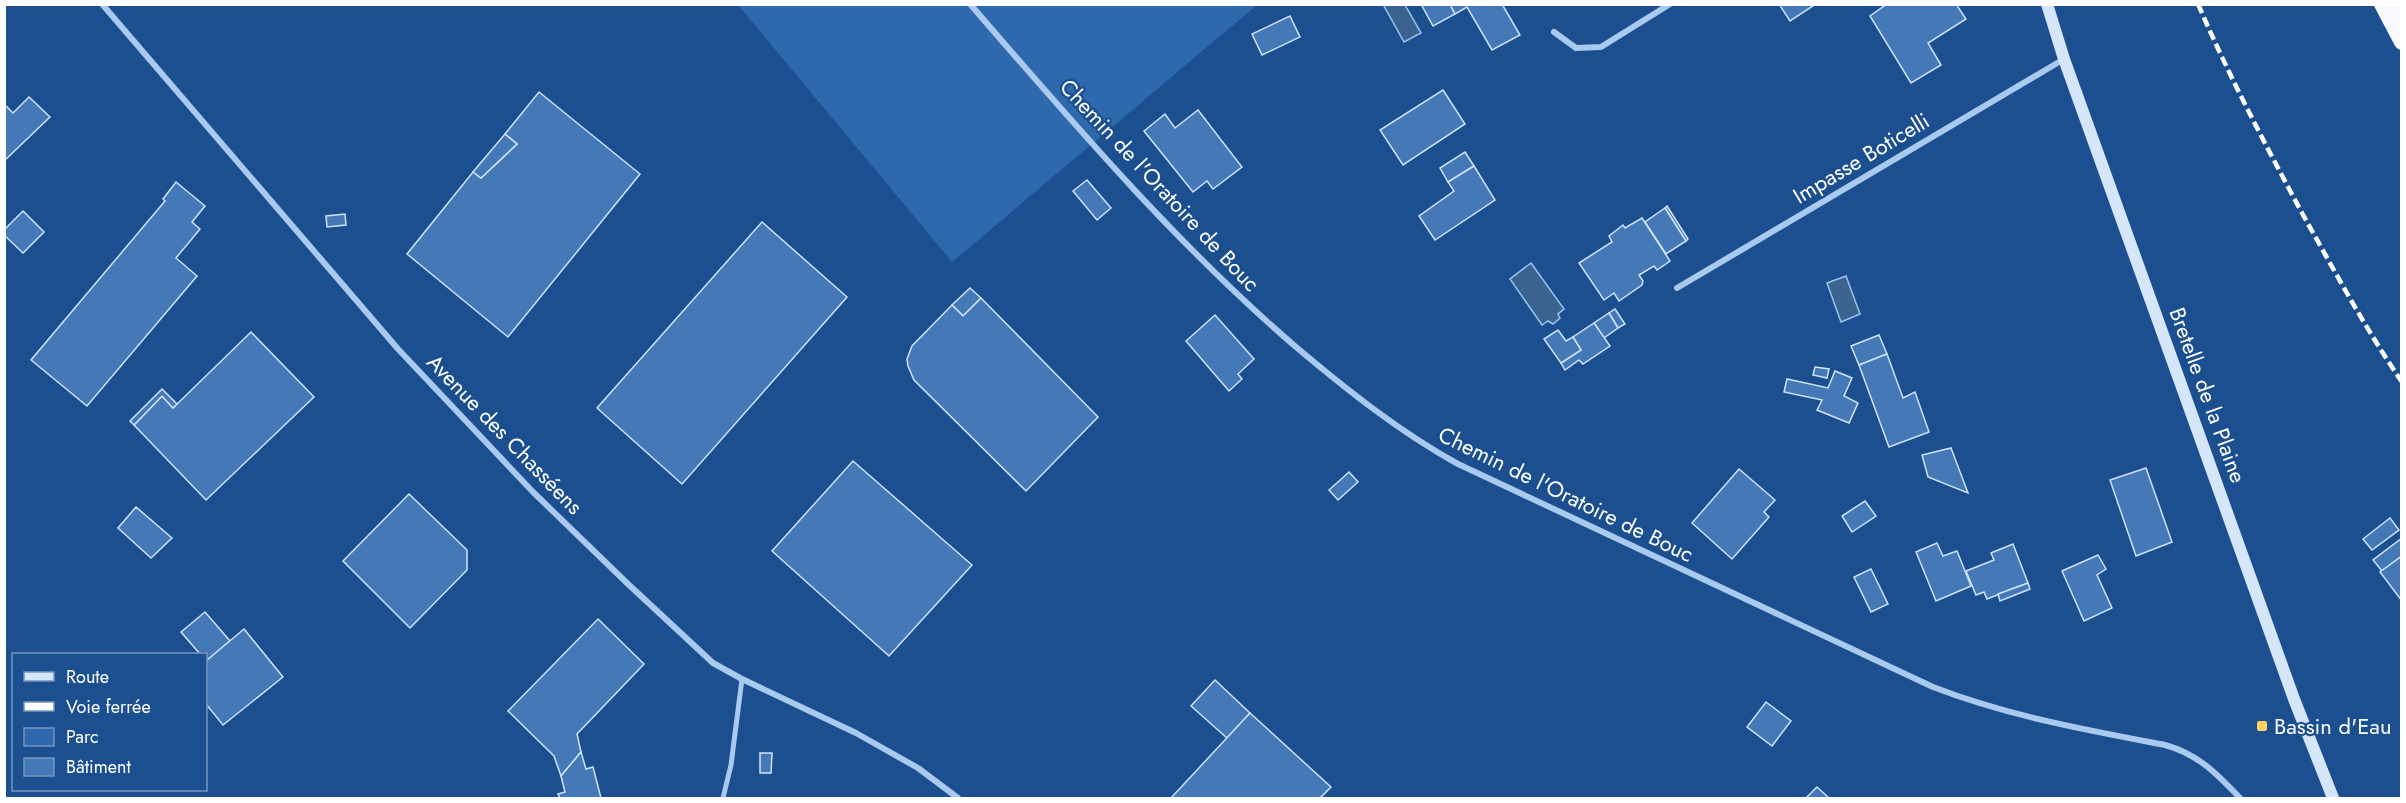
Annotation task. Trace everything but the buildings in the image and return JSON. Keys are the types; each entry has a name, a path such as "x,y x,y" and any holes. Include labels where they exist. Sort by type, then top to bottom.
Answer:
{"highway":[{"path":"2382,4 2402,42"},
{"path":"2398,4 2402,13"}],"main road":[{"name":"Bretelle de la Plaine","path":"2047,4 2064,59 2294,699 2333,798"}],"street":[{"name":"Avenue des Chasséens","path":"102,4 398,349 627,584 713,663 856,733 918,768 958,798"},
{"name":"Chemin de l'Oratoire de Bouc","path":"970,4 1150,207 1257,313 1328,374 1423,445 1458,465 1933,687 1977,704 2031,719 2185,750 2200,760 2240,798"},
{"path":"1554,32 1576,48 1601,47 1670,4"},
{"name":"Impasse Boticelli","path":"1677,288 2064,59"},
{"path":"723,798 731,765 742,679"}],"green space":[{"path":"738,5 1257,5 952,262"}],"shaded area":[{"path":"1388,4 1405,5 1421,33 1404,42 1384,6"},
{"path":"1531,263 1564,309 1558,314 1560,318 1553,324 1548,321 1542,325 1510,279"},
{"path":"1846,276 1860,314 1841,322 1827,283"}],"railway":[{"path":"2198,4 2235,84 2302,213 2363,320 2402,382"}],"place":[{"name":"Bassin d'Eau","path":"2262,726"}]}
